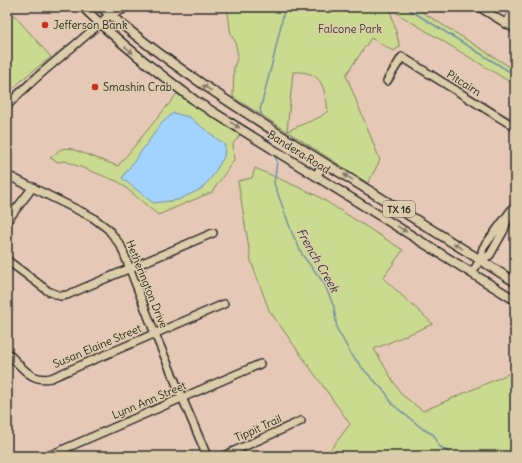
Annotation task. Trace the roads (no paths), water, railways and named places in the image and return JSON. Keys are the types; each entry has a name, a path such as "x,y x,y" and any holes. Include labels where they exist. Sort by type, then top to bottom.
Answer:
{"main road":[{"name":"Bandera Road","path":"83,7 100,24 197,102 515,300"},
{"name":"Bandera Road","path":"102,7 111,11 164,57 252,117 515,282"},
{"path":"316,176 324,163"}],"street":[{"path":"7,106 32,82 82,41 111,11 122,10 125,7"},
{"path":"479,7 515,29"},
{"path":"506,24 515,7"},
{"name":"Pitcairn","path":"386,81 402,57 515,127"},
{"name":"Hetherington Drive","path":"7,175 83,212 100,223 122,246 155,334 207,456"},
{"path":"7,221 33,187"},
{"path":"472,273 480,260 490,255 504,230 510,213 515,205"},
{"path":"7,260 48,291 60,296 72,294 213,233"},
{"name":"Susan Elaine Street","path":"7,352 26,372 36,378 46,380 224,304"},
{"name":"Lynn Ann Street","path":"48,456 260,364"},
{"name":"Tippit Trail","path":"224,456 301,421"}],"water":[{"path":"173,113 189,117 225,145 224,157 211,178 201,189 178,200 153,203 122,178 161,124"}],"waterway":[{"name":"French Creek","path":"263,119 260,110 285,7"},
{"path":"405,7 515,75"},
{"name":"French Creek","path":"267,131 271,144"},
{"name":"French Creek","path":"274,153 277,162 274,183 292,233 303,256 324,283 334,307 337,329 351,354 386,393 392,404 423,429 434,435 439,446 455,456"}],"place":[{"name":"Jefferson Bank","path":"45,25"},
{"name":"Smashin Crab","path":"95,87"}],"park label":[{"name":"Falcone Park","path":"350,29"}]}
